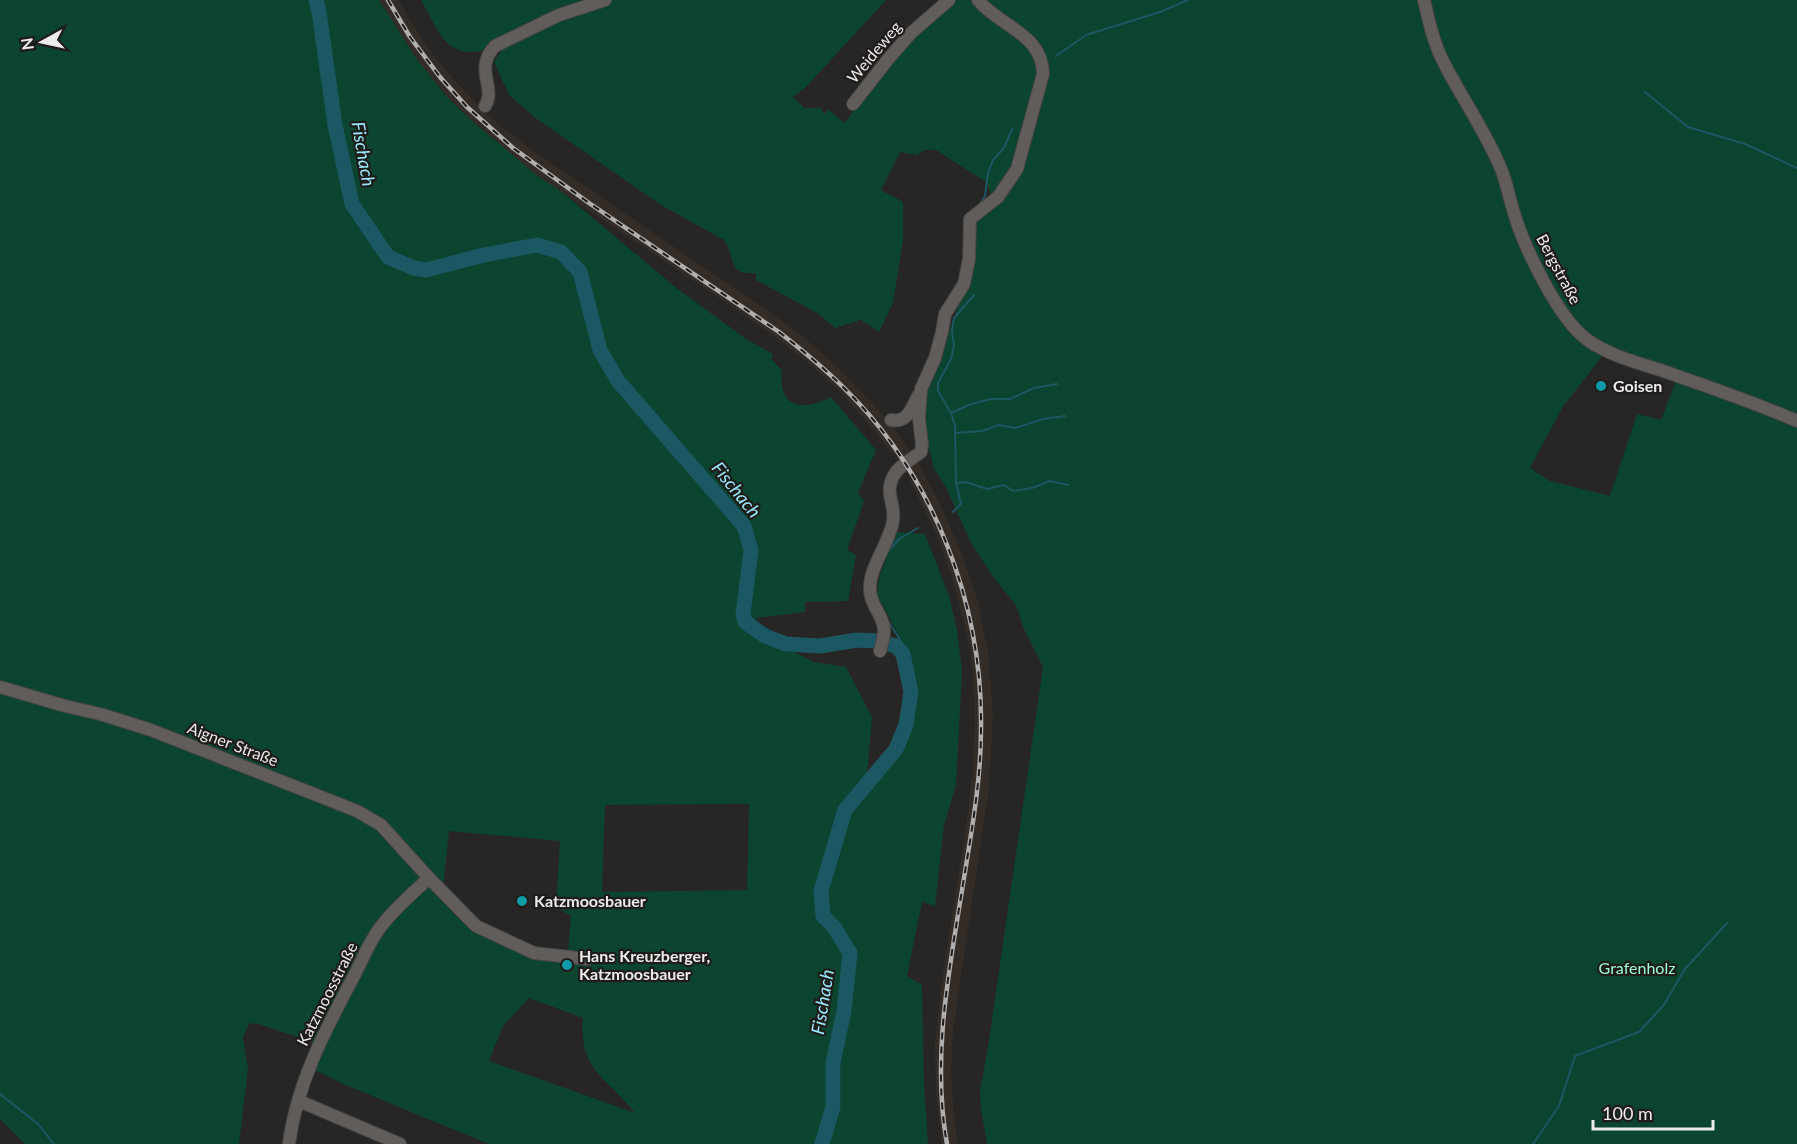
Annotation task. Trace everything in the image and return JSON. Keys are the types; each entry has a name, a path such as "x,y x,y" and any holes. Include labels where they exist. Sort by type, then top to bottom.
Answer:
{"street":[{"path":"485,106 488,101 485,64 489,53 495,46 559,15 605,0"},
{"name":"Weideweg","path":"853,104 910,33 949,0"},
{"path":"891,420 904,419 935,358 945,314 965,278 969,259 970,219 998,197 1017,169 1043,74 1041,58 1034,45 1024,35 986,9 978,0"},
{"name":"Bergstraße","path":"1424,0 1431,28 1444,63 1498,162 1514,214 1526,243 1568,320 1588,341 1613,353 1693,381 1797,422"},
{"path":"880,651 884,637 883,624 870,595 870,586 872,574 890,534 893,518 889,496 891,482 896,471 921,452 921,389"},
{"name":"Aigner Straße","path":"0,687 151,730 357,811 381,825 468,918 486,932 542,955 587,959"},
{"name":"Katzmoosstraße","path":"289,1144 299,1101 319,1042 370,944 381,925 429,878"},
{"path":"299,1101 400,1144"}],"shaded area":[{"path":"379,0 398,0 441,65 503,128 800,334 843,372 891,424 915,462 920,466 940,504 961,552 977,599 988,653 993,713 989,787 953,1030 951,1070 958,1144 942,1144 936,1094 935,1043 973,771 975,714 973,676 969,644 952,577 938,538 905,470 841,392 802,357 746,316 539,177 471,120 448,98 418,61"}],"green space":[{"path":"0,0 379,0 418,61 448,98 471,120 539,177 562,192 674,286 746,339 773,354 771,359 782,370 782,383 788,399 802,405 821,402 831,397 876,450 858,493 864,501 847,550 856,555 848,601 805,602 805,612 756,618 758,634 814,662 846,667 872,717 865,798 907,725 915,692 908,652 877,595 880,574 897,532 925,534 949,596 957,630 962,671 956,785 944,825 935,906 922,902 907,976 922,985 928,1144 489,1144 343,1084 313,1069 320,1045 259,1024 249,1023 243,1037 248,1069 239,1144 25,1144 0,1119","holes":["749,804 747,890 602,892 605,805","449,831 560,841 556,907 571,916 568,952 539,951 478,924 443,889","529,998 583,1018 585,1050 590,1062 635,1113 489,1061 503,1026"]},
{"name":"Grafenholz","path":"421,0 886,0 805,88 792,98 804,108 821,108 824,114 829,110 845,123 908,40 923,25 956,0 1421,0 1559,311 1603,355 1562,408 1530,468 1550,481 1610,496 1637,414 1661,420 1676,381 1797,426 1797,1144 987,1144 980,1091 1043,667 1024,629 1016,605 994,578 971,543 946,487 934,469 925,433 924,396 938,364 974,261 973,223 993,199 986,182 936,150 924,150 917,155 900,152 881,190 903,202 903,241 893,303 879,332 861,320 835,328 819,314 756,280 756,273 740,272 724,240 661,205 537,119 509,95 494,62 502,49 470,52 453,47 440,34"},
{"path":"1427,0 1797,0 1797,418 1648,363 1595,340 1573,319 1536,256 1450,71"}],"waterway":[{"name":"Fischach","path":"316,0 335,125 352,204 388,257 414,268 426,270 484,255 537,245 561,252 580,272 600,350 618,381 744,526 751,550 743,614 745,622 765,636 786,644 820,646 857,640 876,641 896,646 903,654 911,692 906,725 896,749 845,810 821,891 823,916 834,927 850,953 844,1011 833,1063 833,1107 822,1144"},
{"path":"1056,56 1086,35 1160,12 1188,0"},
{"path":"1645,92 1688,127 1745,144 1797,168"},
{"path":"980,204 985,196 988,173 993,160 1004,148 1012,129"},
{"path":"953,512 961,504 956,483 955,425 938,391 938,383 951,359 954,346 952,331 954,318 974,295"},
{"path":"951,413 971,404 991,399 1010,399 1034,388 1057,384"},
{"path":"955,433 982,431 999,425 1015,428 1043,419 1065,416"},
{"path":"957,483 966,482 987,489 1004,485 1013,491 1032,488 1050,481 1068,485"},
{"path":"886,554 899,539 918,528"},
{"path":"888,621 901,641 903,654"},
{"path":"1533,1144 1559,1106 1575,1056 1639,1032 1663,1006 1685,969 1727,923"},
{"path":"0,1094 38,1124 54,1144"}],"railway":[{"path":"388,0 410,37 440,77 467,107 513,148 589,203 779,332 829,373 876,423 904,461 927,502 947,545 962,590 973,636 979,682 981,729 976,804 944,1011 941,1077 947,1144"}],"place":[{"name":"Goisen","path":"1601,386"},
{"name":"Katzmoosbauer","path":"522,901"},
{"name":"Hans Kreuzberger, Katzmoosbauer","path":"567,965"}]}
